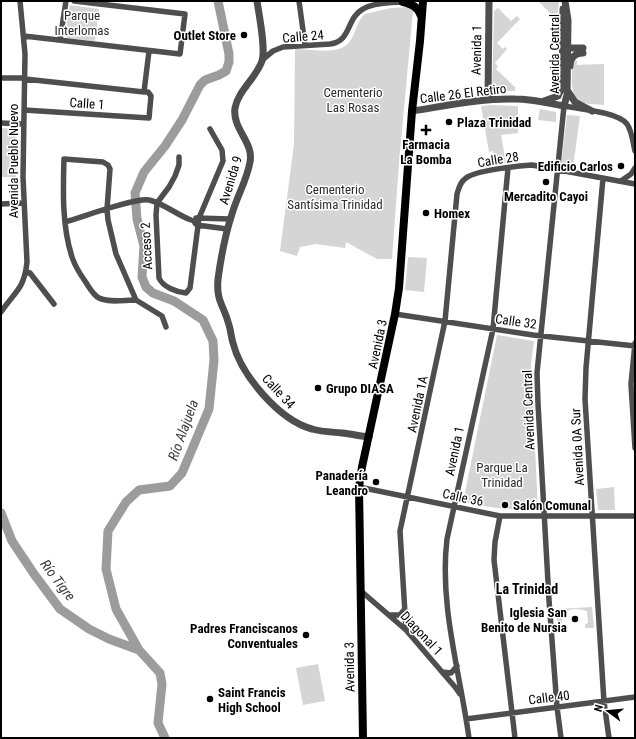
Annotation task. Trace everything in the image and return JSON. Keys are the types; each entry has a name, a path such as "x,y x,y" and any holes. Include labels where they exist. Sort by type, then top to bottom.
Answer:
{"main road":[{"path":"404,1 418,8 422,21"},
{"name":"Avenida 3","path":"363,738 359,487 396,314 401,271 412,111 423,1"}],"street":[{"name":"Avenida Pueblo Nuevo","path":"1,312 21,287 26,272 27,262 23,203 23,124 25,79 24,36 20,1"},
{"path":"60,40 66,1"},
{"path":"24,36 180,54 185,14 74,1"},
{"name":"Avenida 9","path":"235,348 228,322 220,302 218,278 227,229 249,168 251,155 248,143 236,121 235,109 240,96 262,60 263,45 257,1"},
{"path":"299,1 305,45"},
{"name":"Calle 24","path":"262,60 274,51 286,46 338,43 343,39 353,19 362,9 370,6 413,1"},
{"name":"Avenida 1","path":"488,100 489,1"},
{"name":"Avenida Central","path":"564,1 564,12 568,20 565,32 565,82 567,104"},
{"path":"564,12 570,21 571,38 583,49"},
{"name":"Avenida Central","path":"561,738 557,707 537,374 556,169 567,104 567,90 565,82 568,49 565,32"},
{"name":"Calle 24","path":"263,45 267,51 274,51"},
{"path":"583,49 570,48 565,54 564,95 567,104 621,118 629,126 635,151"},
{"path":"539,102 558,96 565,82 570,77 571,60 583,49"},
{"path":"1,78 25,79 146,92 149,50"},
{"path":"567,90 575,102 592,111"},
{"name":"Calle 1","path":"24,110 149,118 151,96 146,92"},
{"name":"Calle 26 El Retiro","path":"412,111 488,100 515,99 567,104"},
{"path":"1,123 23,124"},
{"path":"198,221 223,161 222,150 210,129"},
{"path":"157,203 175,176 179,165 179,158"},
{"path":"136,300 114,247 108,220 107,209 110,169 108,165 103,162 64,160 62,196 65,222 72,258 79,272 94,294 99,298 106,300 136,300 162,316 166,327"},
{"name":"Calle 28","path":"462,182 464,179 474,174 532,165 635,184"},
{"name":"Avenida 1","path":"469,738 446,596 444,571 447,539 493,329 508,168"},
{"path":"621,181 631,174 635,168"},
{"name":"Avenida 0A Sur","path":"603,178 586,368 585,400 604,702 609,738"},
{"name":"Avenida 1A","path":"406,630 400,534 445,321 457,194 462,182"},
{"path":"65,222 124,204 143,200 157,203 191,220 227,229"},
{"path":"1,204 23,203"},
{"name":"Acceso 2","path":"157,203 156,215 159,278 165,285 181,292 186,293 190,288 198,221"},
{"path":"198,221 230,219"},
{"path":"26,272 30,273 54,304"},
{"name":"Calle 32","path":"396,314 541,336 635,344"},
{"path":"635,344 631,384 635,448"},
{"name":"Calle 34","path":"235,348 250,376 262,393 286,417 312,429 369,437"},
{"name":"Calle 36","path":"359,487 500,516 635,516"},
{"path":"500,516 495,542 494,560 515,738"},
{"name":"Diagonal 1","path":"361,590 406,630 461,696"},
{"path":"390,615 400,615 404,610"},
{"path":"442,672 451,673 457,666"},
{"name":"Calle 40","path":"466,719 635,697"}],"green space":[{"path":"538,1 559,1 558,12 554,17"},
{"name":"Parque Interlomas","path":"70,5 99,9 95,41 67,38 65,36"},
{"path":"409,7 413,11 392,259 377,259 346,242 345,248 316,244 300,247 297,256 280,251 294,144 295,49 325,51 340,49 346,46 350,41 359,21 365,14 391,8"},
{"path":"498,8 511,21 517,16 520,19 497,43 503,49 505,47 507,49 495,63 498,66 496,69 516,88 514,90 517,91 492,91 494,11"},
{"path":"573,61 577,61 577,65 604,64 604,105 584,103 575,95 572,84"},
{"path":"481,106 518,106 518,133 501,135 506,163 495,165 493,151 489,152"},
{"path":"540,109 556,112 556,122 538,120"},
{"path":"567,115 580,116 573,167 561,165"},
{"path":"1,128 17,129 16,177 1,177"},
{"path":"408,257 427,258 424,292 405,290"},
{"name":"Parque La Trinidad","path":"497,335 534,341 531,365 538,510 500,508 463,502"},
{"path":"614,487 615,510 598,510 596,489"},
{"path":"592,607 594,628 585,628 585,624 588,623 587,611 577,609 562,614 562,625 557,626 557,609"},
{"path":"318,664 325,701 303,705 296,668"}],"waterway":[{"name":"Río Alajuela","path":"165,738 158,723 162,684 160,673 139,650 116,609 106,569 108,531 126,502 139,490 170,486 182,473 209,409 214,360 213,341 203,320 174,301 153,293 146,287 142,277 144,246 137,219 135,193 144,172 165,146 182,120 200,85 205,80 226,71 229,62 229,54 218,1"},
{"name":"Río Tigre","path":"1,513 12,541 60,609 89,629 109,639 139,650"}],"place":[{"name":"Outlet Store","path":"244,35"},
{"name":"Plaza Trinidad","path":"449,122"},
{"name":"Farmacia La Bomba","path":"426,130"},
{"name":"Edificio Carlos","path":"621,166"},
{"name":"Mercadito Cayoi","path":"546,182"},
{"name":"Homex","path":"426,213"},
{"name":"Grupo DIASA","path":"318,388"},
{"name":"Panadería Leandro","path":"376,482"},
{"name":"Salón Comunal","path":"505,505"},
{"name":"Iglesia San Benito de Nursia","path":"575,619"},
{"name":"Padres Franciscanos Conventuales","path":"306,635"},
{"name":"Saint Francis High School","path":"210,699"}],"district":[{"name":"La Trinidad","path":"527,589"}],"park label":[{"name":"Cementerio Las Rosas","path":"353,100"},
{"name":"Cementerio Santísima Trinidad","path":"335,196"}]}
